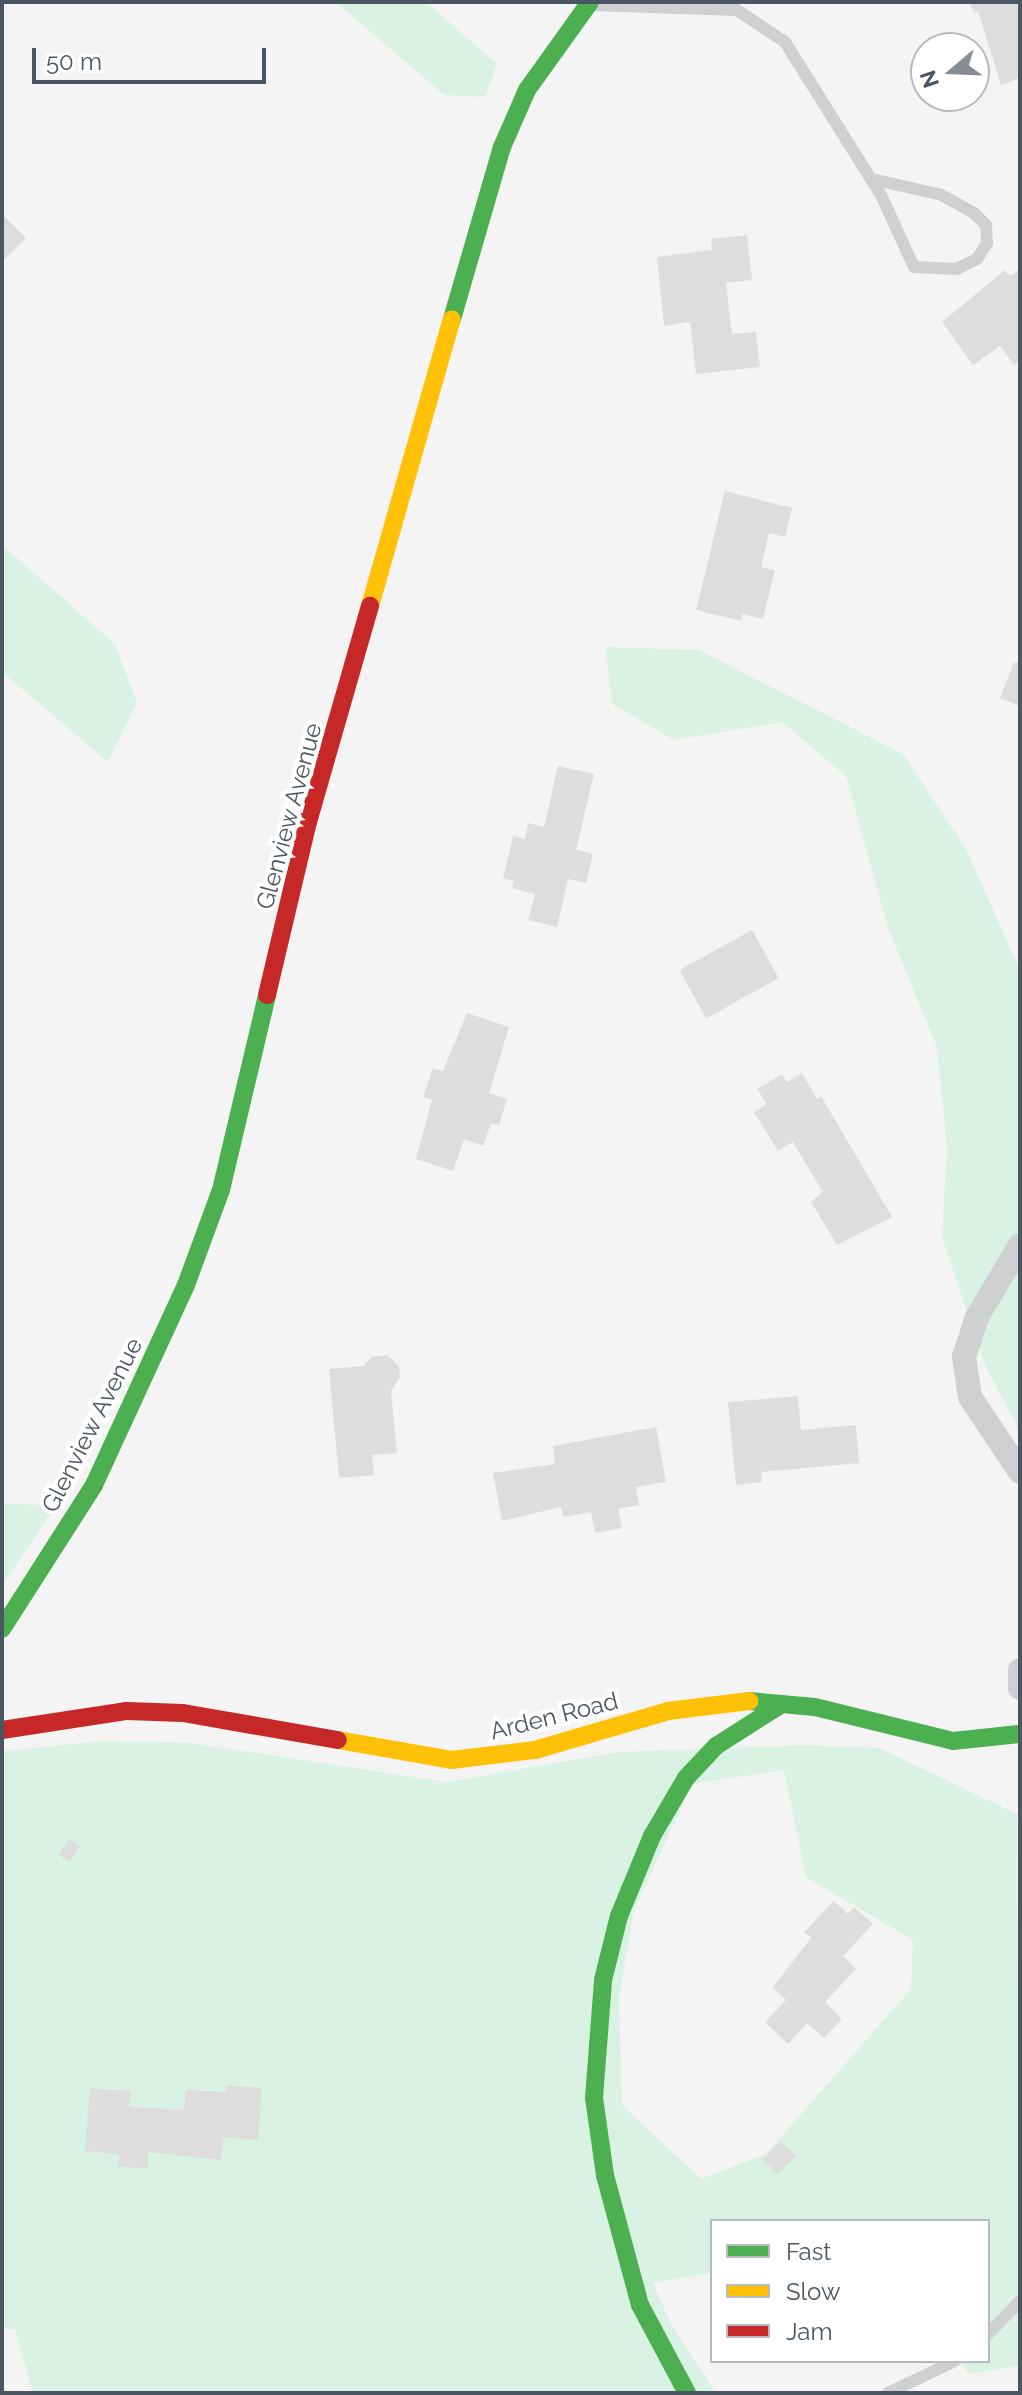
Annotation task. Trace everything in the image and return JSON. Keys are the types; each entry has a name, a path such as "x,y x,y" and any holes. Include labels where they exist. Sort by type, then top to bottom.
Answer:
{"street":[{"name":"Glenview Avenue","path":"2,1629 94,1485 174,1312 221,1190 308,822 502,147 527,90 588,4"},
{"path":"1020,1245 977,1317 964,1357 970,1397 1020,1472"},
{"path":"1020,1670 1020,1688"},
{"name":"Arden Road","path":"2,1730 126,1711 183,1713 451,1760 535,1750 698,1704 736,1700 815,1707 953,1741 1020,1734"},
{"path":"687,2393 640,2305 605,2175 594,2098 603,1980 619,1916 641,1863 686,1778 716,1746 782,1704"}],"lane":[{"path":"588,4 737,10 785,42 871,179 914,267 956,269 977,259 987,243 986,225 974,213 942,195 871,179"},
{"path":"990,2332 1020,2301"},
{"path":"888,2393 951,2363"}],"green space":[{"path":"336,2 426,2 497,64 485,97 444,95"},
{"path":"2,545 115,644 137,703 108,762 2,672"},
{"path":"605,647 699,650 903,754 966,849 1020,970 1020,1432 984,1363 942,1237 947,1149 937,1047 888,928 846,776 782,722 674,740 612,704"},
{"path":"2,1504 57,1505 2,1585"},
{"path":"104,1741 191,1743 447,1782 619,1752 807,1745 879,1748 1017,1814 1020,2366 969,2374 961,2363 990,2363 990,2219 710,2219 710,2273 653,2283 671,2324 716,2393 33,2393 15,2329 2,2329 2,1751","holes":["784,1770 806,1877 913,1940 911,1989 766,2154 701,2179 622,2105 619,1998 634,1910 692,1784"]}],"building":[{"path":"969,2 1020,2 1020,78 1001,85 990,50 990,32 985,32 978,11 974,13"},
{"path":"2,214 26,238 2,262"},
{"path":"747,235 752,280 726,283 732,334 756,332 760,367 696,374 690,322 664,326 657,257 712,250 711,239"},
{"path":"1020,269 1020,360 1014,365 1000,346 973,365 942,322 1005,270 1010,276"},
{"path":"725,491 792,508 785,537 769,533 761,567 775,570 763,619 743,614 741,621 696,610"},
{"path":"1014,662 1020,664 1020,706 1000,698"},
{"path":"558,766 594,774 576,850 593,854 586,883 568,879 557,927 528,920 535,894 512,888 514,881 503,878 513,836 525,839 528,823 544,827"},
{"path":"752,930 779,978 706,1018 679,970"},
{"path":"467,1013 509,1027 489,1093 507,1099 499,1125 491,1123 483,1146 464,1139 453,1171 416,1159 432,1100 423,1097 433,1068 443,1071"},
{"path":"802,1073 817,1099 821,1096 892,1217 837,1245 811,1202 826,1189 822,1191 793,1142 778,1151 754,1112 767,1104 757,1089 782,1074 787,1082"},
{"path":"387,1355 399,1366 400,1377 391,1391 397,1453 372,1455 374,1475 339,1478 329,1369 364,1366 371,1357"},
{"path":"798,1396 801,1430 856,1425 859,1463 761,1472 762,1482 736,1485 728,1402"},
{"path":"656,1427 666,1482 636,1487 639,1505 618,1509 622,1528 595,1533 591,1512 563,1517 561,1507 502,1521 493,1473 555,1464 553,1446"},
{"path":"69,1839 80,1846 70,1862 59,1855"},
{"path":"834,1901 848,1914 854,1907 873,1924 843,1956 856,1969 825,2002 842,2019 824,2038 807,2023 788,2044 765,2022 786,2000 773,1987 811,1938 804,1932"},
{"path":"227,2085 262,2088 258,2140 223,2138 221,2160 148,2152 148,2169 118,2167 119,2154 85,2151 90,2088 131,2091 129,2107 184,2110 186,2090 226,2092"},
{"path":"781,2141 796,2156 777,2174 763,2159"}],"traffic: fast":[{"path":"452,319 502,147 527,90 590,2"},
{"path":"2,1629 94,1485 186,1285 221,1190 267,995"},
{"path":"749,1701 815,1707 953,1741 1020,1734"},
{"path":"687,2393 640,2305 605,2175 594,2098 603,1980 619,1916 652,1836 686,1778 716,1746 782,1704"}],"traffic: slow":[{"path":"370,606 452,319"},
{"path":"338,1740 451,1760 535,1750 668,1711 749,1701"}],"traffic: jam":[{"path":"267,995 308,822 370,606"},
{"path":"2,1730 126,1711 183,1713 338,1740"}]}
